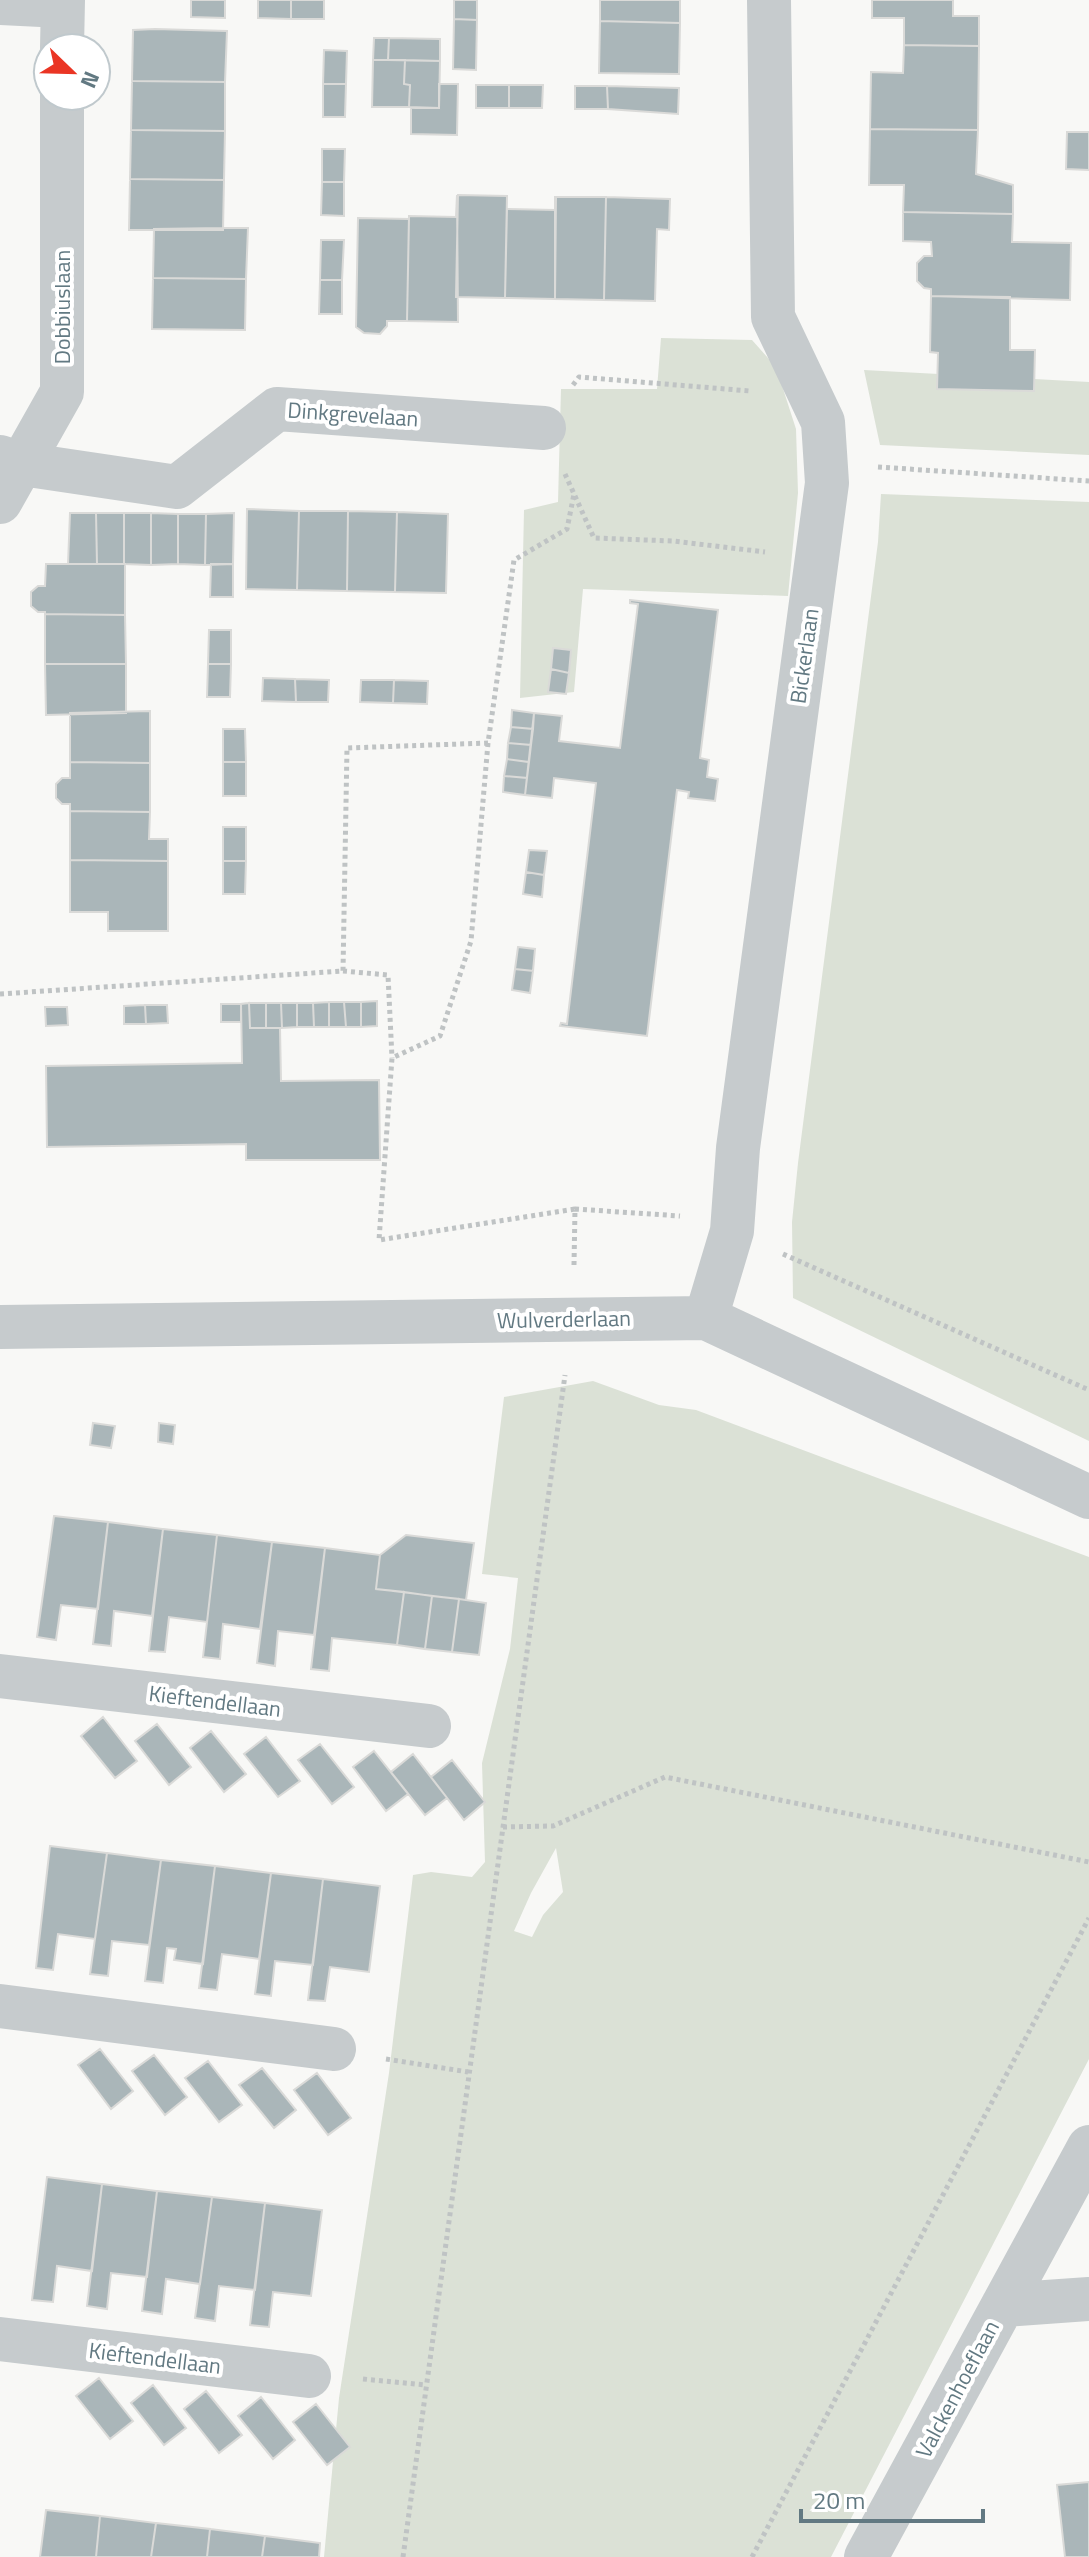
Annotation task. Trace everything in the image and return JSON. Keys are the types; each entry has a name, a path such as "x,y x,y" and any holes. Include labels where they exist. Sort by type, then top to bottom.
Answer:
{"street":[{"name":"Bickerlaan","path":"706,1318 732,1231 738,1148 827,483 823,422 773,317 769,0"},
{"path":"0,3 62,18"},
{"name":"Dobbiuslaan","path":"0,502 11,461 62,392 62,112"},
{"name":"Dinkgrevelaan","path":"11,461 177,487 277,409 544,428"},
{"name":"Wulverderlaan","path":"0,1327 706,1318 1089,1497"},
{"name":"Kieftendellaan","path":"0,1676 429,1726"},
{"path":"0,2006 329,2048"},
{"name":"Valckenhoeflaan","path":"866,2557 1089,2147"},
{"name":"Valckenhoeflaan","path":"1003,2305 1089,2299"},
{"name":"Kieftendellaan","path":"0,2339 309,2376"}],"path":[{"path":"811,397 579,377 544,428 594,538 673,541 817,558"},
{"path":"826,464 1089,481"},
{"path":"392,1058 440,1036 471,941 488,743 514,560 567,529 574,494"},
{"path":"343,971 347,748 488,743"},
{"path":"0,994 343,971 388,975 392,1058 379,1240 575,1209 673,1214 732,1231 1089,1390"},
{"path":"403,2557 573,1319 575,1209"},
{"path":"503,1827 553,1826 665,1777 1089,1862"},
{"path":"752,2557 1089,1918"},
{"path":"329,2048 468,2072"},
{"path":"309,2376 426,2385"}],"shaded area":[{"path":"661,338 752,340 776,367 796,429 798,493 788,596 583,589 574,692 520,698 524,510 558,502 561,389 657,389"},
{"path":"864,370 1089,382 1089,455 880,445"},
{"path":"881,494 1089,502 1089,1441 793,1298 792,1222 798,1163 878,542"},
{"path":"593,1381 659,1405 696,1410 1089,1557 1089,2059 831,2557 324,2557 339,2398 389,2073 413,1875 431,1872 472,1877 485,1862 482,1763 510,1649 518,1578 482,1574 504,1397","holes":["556,1848 563,1892 543,1915 532,1937 514,1931"]}],"building":[{"path":"191,0 225,0 225,18 191,17"},
{"path":"258,0 291,0 291,19 258,18"},
{"path":"291,0 324,0 324,19 291,19"},
{"path":"454,0 477,0 477,20 454,19"},
{"path":"600,0 680,0 680,23 600,21"},
{"path":"872,0 953,0 953,16 979,16 979,46 904,45 904,18 872,18"},
{"path":"454,19 477,20 476,70 453,69"},
{"path":"600,21 680,23 679,74 599,73"},
{"path":"133,30 227,31 225,82 132,81"},
{"path":"374,38 389,38 388,60 373,60"},
{"path":"389,38 440,39 440,61 388,60"},
{"path":"904,45 979,46 978,130 870,129 871,72 903,73"},
{"path":"324,50 347,51 346,84 323,84"},
{"path":"373,60 405,60 404,84 410,85 409,107 372,107"},
{"path":"405,60 440,61 439,108 409,107 410,85 404,84"},
{"path":"132,81 225,82 225,131 131,130"},
{"path":"323,84 346,84 345,117 323,117"},
{"path":"439,84 458,84 457,135 411,134 411,108 439,108"},
{"path":"476,85 509,85 509,108 476,108"},
{"path":"509,85 543,85 542,108 509,108"},
{"path":"575,86 607,86 608,109 575,109"},
{"path":"607,86 679,88 678,114 608,109"},
{"path":"870,129 978,130 976,174 1013,185 1013,214 903,212 904,185 869,185"},
{"path":"131,130 225,131 224,180 130,179"},
{"path":"1067,132 1089,132 1089,170 1066,169"},
{"path":"322,149 345,149 344,182 322,182"},
{"path":"130,179 224,180 223,230 129,230"},
{"path":"322,182 344,182 344,216 321,215"},
{"path":"457,195 458,322 407,321 409,216 456,217"},
{"path":"458,195 507,196 505,298 456,297"},
{"path":"556,197 606,197 604,300 555,299"},
{"path":"606,197 670,199 669,230 657,229 655,301 604,300"},
{"path":"507,209 555,210 555,299 505,298"},
{"path":"903,212 1013,214 1012,242 1071,243 1070,300 931,296 931,289 924,288 917,281 917,263 924,256 932,256 931,242 903,241"},
{"path":"358,218 409,219 407,321 387,321 380,334 364,333 356,327"},
{"path":"248,228 246,279 153,278 154,229"},
{"path":"321,240 344,240 342,280 320,280"},
{"path":"153,278 246,279 245,330 152,329"},
{"path":"320,280 342,280 342,314 319,314"},
{"path":"931,296 1010,297 1010,350 1035,350 1034,391 937,389 938,353 930,352"},
{"path":"247,509 299,511 297,590 246,589"},
{"path":"299,511 348,511 347,591 297,590"},
{"path":"348,511 397,512 395,592 347,591"},
{"path":"397,512 448,514 446,593 395,592"},
{"path":"70,513 96,513 97,564 68,564"},
{"path":"96,513 124,513 124,564 97,564"},
{"path":"124,513 151,513 151,565 124,564"},
{"path":"151,513 178,514 178,564 151,565"},
{"path":"234,513 233,564 205,565 206,514"},
{"path":"178,514 206,514 205,565 178,564"},
{"path":"46,564 125,564 125,615 38,612 31,606 31,592 38,586 45,586"},
{"path":"211,564 233,564 233,597 210,597"},
{"path":"630,600 718,610 700,758 709,760 707,777 718,779 715,801 688,798 689,792 677,790 647,1036 560,1026 561,1023 567,1024 596,783 554,778 552,798 525,795 534,713 562,716 559,741 620,748 638,604 630,603"},
{"path":"45,614 125,615 126,664 45,664"},
{"path":"209,630 231,630 231,664 208,664"},
{"path":"553,648 571,650 569,673 551,669"},
{"path":"45,664 126,664 126,713 46,715"},
{"path":"208,664 231,664 230,697 207,697"},
{"path":"551,669 569,673 566,694 548,692"},
{"path":"263,678 295,679 296,702 262,701"},
{"path":"295,679 329,680 328,702 296,702"},
{"path":"361,680 394,680 393,703 360,702"},
{"path":"394,680 428,681 427,704 393,703"},
{"path":"512,710 534,713 533,729 511,727"},
{"path":"150,711 150,763 70,762 70,713"},
{"path":"511,727 533,729 531,745 508,743"},
{"path":"223,729 245,729 246,762 223,762"},
{"path":"508,743 531,745 529,762 507,759"},
{"path":"507,759 529,762 527,778 504,776"},
{"path":"70,762 150,763 150,812 70,811 70,804 62,804 56,798 56,784 62,778 70,778"},
{"path":"223,762 246,762 246,796 223,796"},
{"path":"504,776 527,778 525,795 503,792"},
{"path":"70,811 150,812 149,839 168,839 168,861 70,860"},
{"path":"223,827 246,827 246,861 223,861"},
{"path":"529,850 547,851 544,875 526,872"},
{"path":"70,860 168,861 168,931 108,931 108,912 70,912"},
{"path":"223,861 246,861 245,894 223,894"},
{"path":"526,872 544,875 542,897 523,894"},
{"path":"518,947 535,949 533,971 515,969"},
{"path":"515,969 533,971 530,993 512,990"},
{"path":"377,1001 377,1026 361,1027 361,1002"},
{"path":"329,1002 344,1002 346,1027 329,1027"},
{"path":"329,1002 329,1027 314,1027 313,1003"},
{"path":"344,1002 361,1002 361,1027 346,1027"},
{"path":"249,1003 250,1028 280,1028 281,1081 379,1080 380,1160 246,1160 246,1144 47,1147 46,1066 242,1063 241,1004"},
{"path":"249,1003 266,1003 266,1028 250,1028"},
{"path":"266,1003 281,1003 282,1028 266,1028"},
{"path":"281,1003 297,1003 297,1027 282,1028"},
{"path":"297,1003 313,1003 314,1027 297,1027"},
{"path":"221,1004 241,1004 241,1022 221,1022"},
{"path":"145,1005 146,1024 124,1024 124,1006"},
{"path":"145,1005 167,1005 168,1023 146,1024"},
{"path":"45,1007 67,1007 68,1025 46,1026"},
{"path":"93,1423 115,1426 111,1448 90,1445"},
{"path":"159,1423 175,1425 173,1444 158,1442"},
{"path":"54,1516 108,1522 98,1609 61,1605 56,1640 37,1637"},
{"path":"108,1522 163,1529 152,1616 114,1611 111,1646 93,1644"},
{"path":"163,1529 217,1535 207,1622 169,1617 165,1652 149,1651"},
{"path":"217,1535 272,1542 260,1629 223,1624 220,1659 203,1657"},
{"path":"406,1535 474,1543 466,1600 376,1589 380,1555"},
{"path":"272,1542 325,1548 314,1635 278,1631 275,1666 257,1663"},
{"path":"325,1548 380,1555 376,1589 404,1592 397,1645 332,1638 329,1671 311,1669"},
{"path":"404,1592 432,1596 425,1649 397,1645"},
{"path":"432,1596 459,1599 452,1652 425,1649"},
{"path":"459,1599 486,1603 479,1655 452,1652"},
{"path":"103,1717 137,1761 115,1778 81,1736"},
{"path":"157,1724 191,1767 169,1785 135,1741"},
{"path":"211,1731 246,1774 224,1792 190,1748"},
{"path":"266,1737 300,1781 278,1797 244,1754"},
{"path":"320,1744 354,1787 332,1804 298,1760"},
{"path":"374,1751 408,1794 386,1811 353,1767"},
{"path":"413,1754 447,1798 425,1815 391,1772"},
{"path":"452,1760 485,1802 464,1820 431,1777"},
{"path":"50,1846 107,1853 95,1939 58,1934 53,1970 36,1968"},
{"path":"107,1853 161,1860 149,1945 112,1941 108,1976 90,1974"},
{"path":"161,1860 215,1866 203,1964 174,1960 176,1949 167,1948 163,1983 145,1981"},
{"path":"215,1866 271,1873 259,1959 222,1954 217,1990 199,1988"},
{"path":"271,1873 323,1879 313,1965 275,1961 271,1996 255,1994"},
{"path":"323,1879 380,1886 369,1972 330,1967 325,2001 308,2000"},
{"path":"100,2049 133,2091 111,2109 78,2065"},
{"path":"154,2055 187,2097 165,2115 132,2071"},
{"path":"208,2061 242,2105 219,2122 185,2078"},
{"path":"262,2068 296,2110 274,2128 239,2085"},
{"path":"317,2073 351,2118 328,2135 294,2090"},
{"path":"47,2177 102,2184 92,2271 57,2266 53,2302 32,2300"},
{"path":"102,2184 157,2191 147,2277 111,2273 107,2309 87,2306"},
{"path":"157,2191 212,2197 200,2284 166,2279 162,2314 142,2311"},
{"path":"212,2197 265,2203 255,2290 219,2286 215,2321 195,2318"},
{"path":"265,2203 322,2210 311,2296 273,2292 269,2327 250,2325"},
{"path":"99,2378 133,2421 110,2439 76,2396"},
{"path":"153,2385 186,2428 164,2445 131,2403"},
{"path":"206,2391 242,2435 219,2453 184,2409"},
{"path":"261,2397 295,2440 273,2459 238,2416"},
{"path":"316,2404 350,2447 327,2465 293,2422"},
{"path":"1089,2482 1089,2557 1065,2557 1057,2485"},
{"path":"46,2510 100,2516 96,2557 40,2557"},
{"path":"100,2516 156,2523 151,2557 96,2557"},
{"path":"156,2523 210,2529 207,2557 151,2557"},
{"path":"210,2529 265,2536 262,2557 207,2557"},
{"path":"265,2536 320,2543 319,2557 262,2557"}]}
